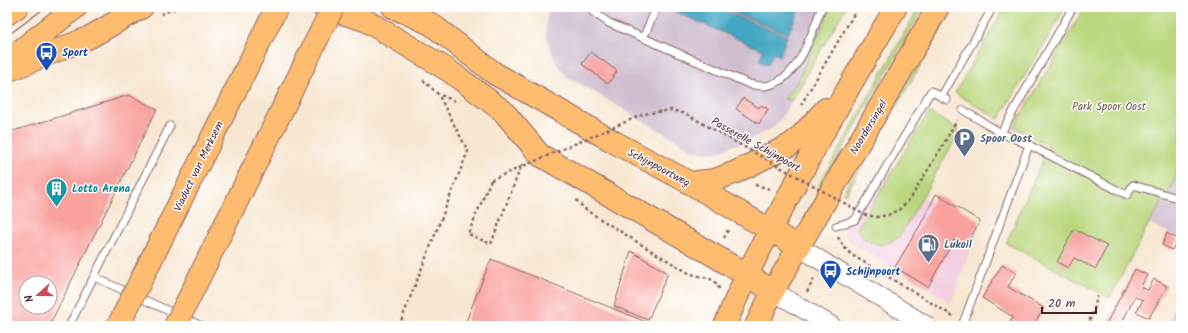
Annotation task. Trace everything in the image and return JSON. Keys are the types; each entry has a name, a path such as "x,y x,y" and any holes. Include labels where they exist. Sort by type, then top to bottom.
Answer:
{"main road":[{"path":"7,14 17,7"},
{"path":"7,61 76,7"},
{"path":"7,70 90,37 142,7"},
{"name":"Viaduct van Merksem","path":"118,326 277,7"},
{"path":"323,7 365,20 448,70 503,111 540,155 773,291"},
{"path":"174,326 333,7"},
{"name":"Schijnpoortweg","path":"393,7 431,24 494,73 614,142 690,183 799,247"},
{"path":"725,326 747,275 770,230 854,78 896,7"},
{"name":"Noordersingel","path":"756,326 773,291 938,7"},
{"path":"690,183 715,180 736,172 790,145 807,130 854,78"}],"street":[{"name":"Schijnpoortweg","path":"799,247 927,326"},
{"path":"773,291 832,326"}],"lane":[{"path":"590,7 594,12 609,23 749,84 764,86 777,82 789,74 799,61 822,7"},
{"path":"643,38 656,7"},
{"path":"836,226 855,220 931,91 944,99 993,7"},
{"path":"1001,132 1073,7"},
{"path":"963,110 1001,132 1127,195 1133,185 1181,199"},
{"path":"69,326 170,126"},
{"path":"962,324 1029,145"},
{"path":"94,277 202,326"}],"path":[{"path":"166,7 170,9 179,7"},
{"path":"800,107 858,7"},
{"path":"399,326 468,151 438,94"},
{"name":"Passerelle Schijnpoort","path":"524,161 491,244 468,234 491,180 644,114 671,110 686,114 865,215 877,217 888,215 900,210 910,199 963,110"},
{"path":"748,152 754,149"},
{"path":"719,290 718,285 714,281 706,278 737,211"},
{"path":"789,326 780,321 795,313 838,236 843,246 852,255 962,324"},
{"path":"1087,326 1094,310 1097,296"}],"shaded area":[{"path":"550,7 846,7 781,119 771,129 757,136 718,152 707,153 695,151 566,76 558,65 551,51 546,35 546,20"},
{"path":"1181,160 1181,239 1149,223 1171,189"},
{"path":"878,170 931,202 936,194 980,221 951,303 849,241 846,232 847,223"},
{"path":"1181,282 1181,326 1169,326"}],"green space":[{"path":"831,7 846,7 792,100 784,99 796,85"},
{"path":"919,7 924,7 821,187 819,185"},
{"path":"950,7 954,7 846,194 843,193"},
{"path":"1005,7 1055,7 1063,12 999,119 955,93"},
{"name":"Park Spoor Oost","path":"1085,7 1181,7 1181,159 1171,189 1149,223 1110,298 1006,243 1049,146 1014,127"},
{"path":"929,112 960,131 901,234 894,240 877,244 862,237 858,231 858,227"}],"water":[{"path":"714,7 787,36 780,56 773,53 768,65 759,61 763,50 667,8"},
{"path":"720,7 800,7 788,34"}],"building":[{"path":"591,52 617,71 608,84 582,64"},
{"name":"Lotto Arena","path":"129,95 157,109 58,308 58,275 18,275 18,315 54,315 49,326 7,326 7,133"},
{"path":"743,98 759,108 761,105 768,109 759,124 736,109"},
{"path":"936,194 980,221 966,246 954,240 928,287 895,267 922,222"},
{"path":"1074,229 1107,246 1096,269 1074,258 1068,268 1057,262"},
{"path":"1167,233 1178,239 1172,250 1162,245"},
{"path":"631,251 668,273 648,320 614,306"},
{"path":"491,259 543,280 656,326 464,326"},
{"path":"1002,265 1016,273 1008,287 1044,308 1033,326 1008,326 1013,317 982,298"},
{"path":"1135,269 1147,275 1141,287 1148,290 1154,279 1167,286 1149,318 1136,312 1143,300 1135,297 1120,326 1105,326"}],"tram line":[{"path":"7,36 46,7"}],"place":[{"name":"Sport","path":"46,72"},
{"name":"Spoor Oost","path":"964,158"},
{"name":"Lotto Arena","path":"57,208"},
{"name":"Lukoil","path":"929,264"},
{"name":"Schijnpoort","path":"830,290"}]}
